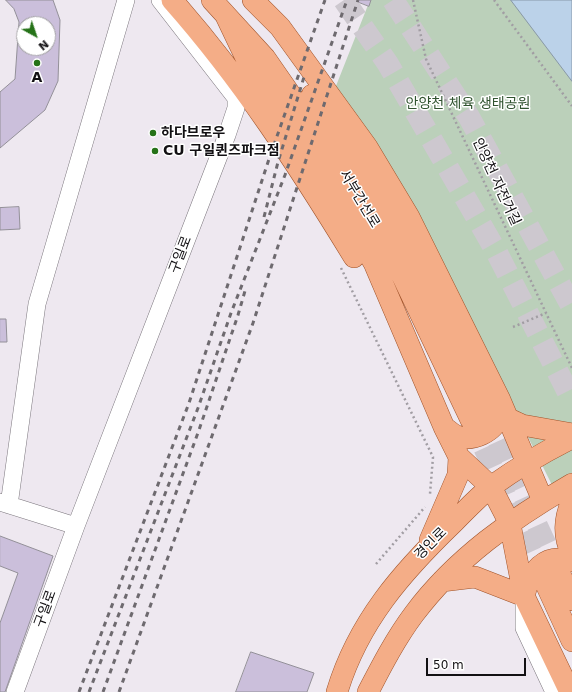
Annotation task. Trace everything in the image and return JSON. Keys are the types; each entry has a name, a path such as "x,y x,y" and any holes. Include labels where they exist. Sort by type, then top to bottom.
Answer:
{"main road":[{"path":"172,0 226,64 263,116 320,202 368,279 395,310"},
{"name":"서부간선로","path":"242,0 278,47 366,173 416,263 491,413"},
{"path":"253,0 280,26 367,147 409,217 491,413 526,463 542,501"},
{"path":"219,7 246,58 302,139 374,263 444,427 459,457 490,487 510,524 524,596 570,692"},
{"name":"서부간선로","path":"219,7 265,58 351,182 400,271 491,413"},
{"path":"444,427 456,436 469,438 482,434 494,427 499,416 491,413"},
{"path":"491,413 522,425 572,434"},
{"name":"경인로","path":"337,692 342,676 363,631 394,585 425,549 490,487 526,463 572,438"},
{"path":"425,549 458,475 459,457"},
{"path":"368,692 391,650 414,614 442,581 473,550 542,501 572,484"},
{"path":"572,500 566,515 565,528 566,542 572,555"},
{"path":"524,596 528,582 534,571 545,562 555,559 572,641"},
{"path":"558,571 572,600"},
{"path":"442,581 475,577 524,596"}],"street":[{"path":"76,526 5,504 37,304 126,0"},
{"name":"구일로","path":"15,692 76,526 227,135 236,108 236,98 160,0"},
{"path":"524,596 524,628 554,692"}],"path":[{"name":"안양천 자전거길","path":"413,0 426,59 572,368"},
{"path":"494,0 572,106"},
{"path":"339,263 433,457 430,502 376,564"},
{"path":"513,326 546,313"}],"green space":[{"name":"안양천 체육 생태공원","path":"370,0 572,0 572,525 471,323 334,91"}],"water":[{"path":"511,0 572,0 572,81"}],"building":[{"name":"A","path":"6,0 53,0 60,20 58,81 45,110 0,148 0,92 15,79 17,56 56,56 56,16 17,16 14,9"},
{"path":"353,0 371,0 369,6"},
{"path":"19,207 20,229 0,230 0,208"},
{"path":"0,319 6,319 7,342 0,342"},
{"path":"0,536 53,556 5,692 0,692 0,623 18,573 0,566"},
{"path":"251,652 314,673 307,692 236,692"}],"tunnel":[{"path":"344,0 388,64 496,251 572,400"},
{"path":"393,0 469,117 572,307"},
{"path":"485,413 559,572"},
{"path":"471,420 544,580"}],"railway":[{"path":"79,692 189,403 269,159 325,0"},
{"path":"89,692 198,408 231,313 285,175 347,0"},
{"path":"119,692 253,323 358,0"},
{"path":"264,217 278,162 304,77"},
{"path":"103,692 199,430 245,291"}],"place":[{"name":"A","path":"37,63"},
{"name":"하다브로우","path":"153,133"},
{"name":"CU 구일퀸즈파크점","path":"155,151"}]}
